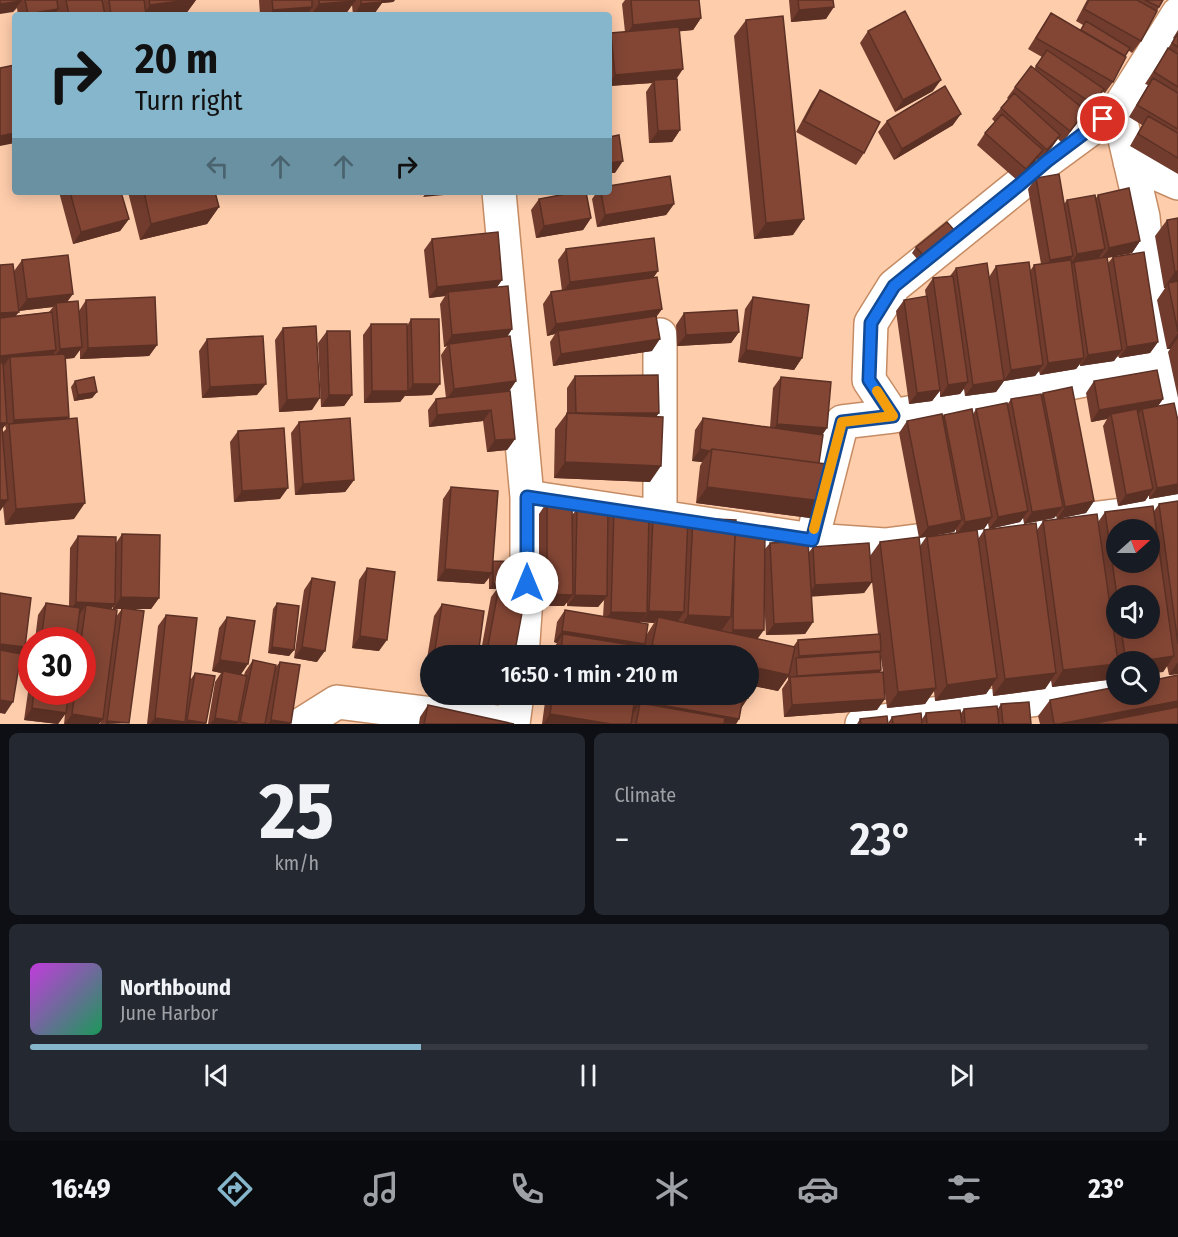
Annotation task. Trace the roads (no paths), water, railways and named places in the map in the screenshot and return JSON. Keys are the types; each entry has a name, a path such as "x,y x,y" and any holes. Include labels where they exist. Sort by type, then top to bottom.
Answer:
{"street":[{"path":"893,416 869,380 871,323 894,286 1047,161 1118,109 1178,14"},
{"path":"1118,109 1143,217 1155,342 1164,365 1178,450"},
{"path":"1130,162 1178,183"},
{"path":"499,195 527,497 527,583 523,645"},
{"path":"660,335 660,518"},
{"path":"812,540 842,422 893,416 1164,365"},
{"path":"527,497 812,540 885,545 1178,508"},
{"path":"862,724 1106,689"},
{"path":"302,724 337,702 513,724 516,705"}]}
